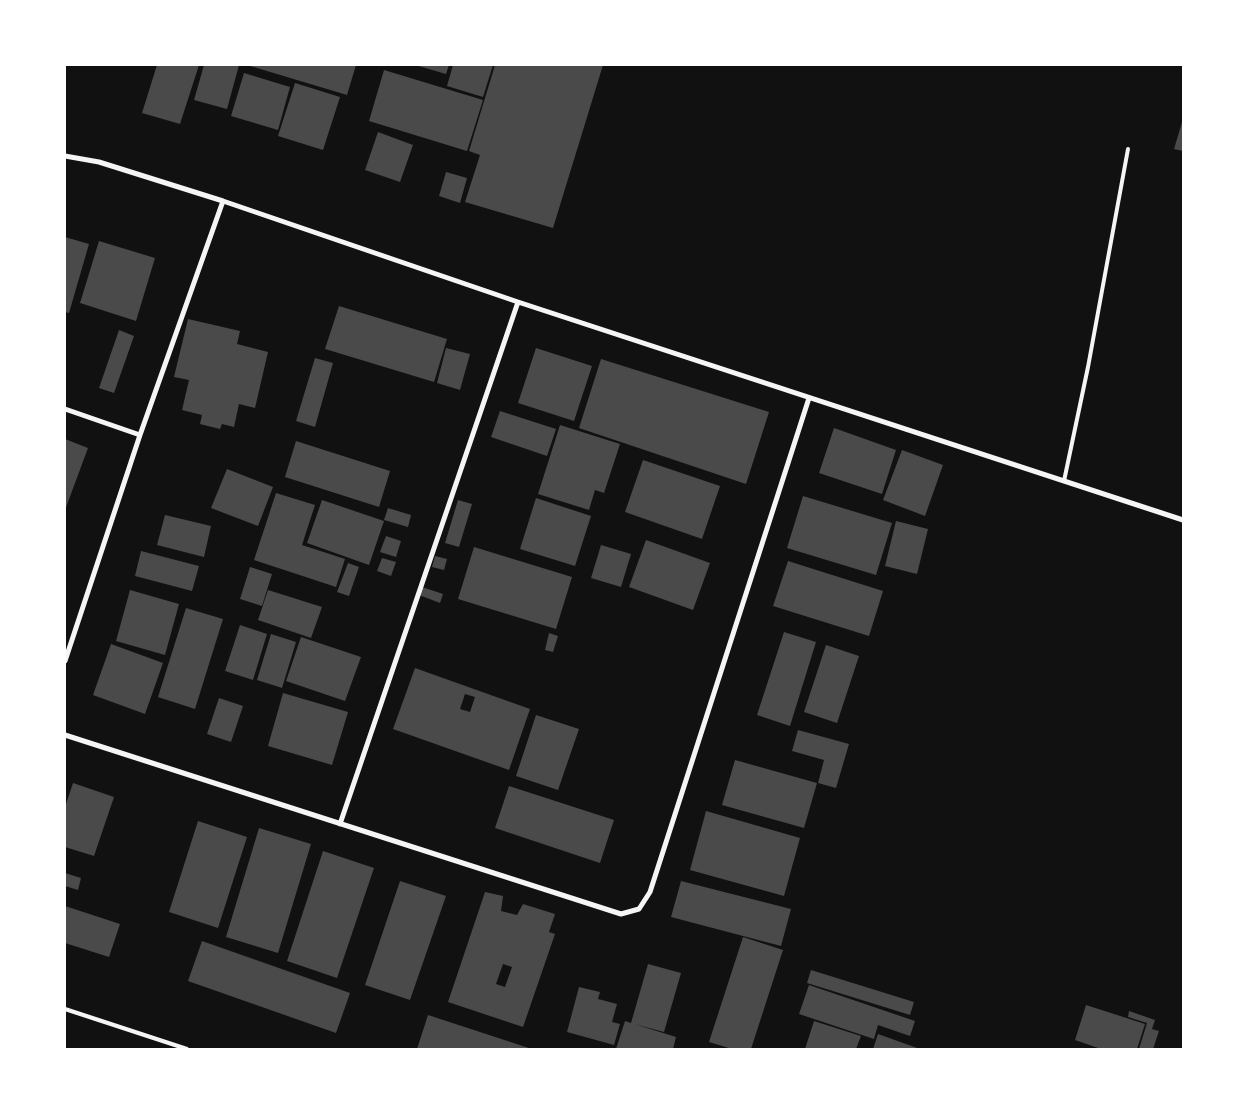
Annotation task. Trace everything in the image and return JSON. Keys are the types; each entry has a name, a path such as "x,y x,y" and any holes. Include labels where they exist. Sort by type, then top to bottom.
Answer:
{"street":[{"path":"65,156 99,162 224,202 518,302 1183,520"},
{"path":"65,661 140,435 224,202"},
{"path":"340,824 518,302"},
{"path":"65,735 621,914 639,909 650,892 809,398"},
{"path":"65,409 140,435"}],"lane":[{"path":"1064,481 1088,367 1128,149"},
{"path":"65,1009 186,1049"}],"building":[{"path":"157,65 199,65 180,124 142,113"},
{"path":"204,65 239,65 227,109 194,100"},
{"path":"247,65 356,65 347,95"},
{"path":"415,65 449,65 446,74"},
{"path":"453,65 493,65 483,97 447,86"},
{"path":"495,65 603,65 553,228 465,202 480,155 469,151"},
{"path":"384,70 483,100 467,151 369,121"},
{"path":"244,73 290,87 278,130 231,116"},
{"path":"295,83 340,97 323,150 278,136"},
{"path":"1183,119 1183,151 1174,149"},
{"path":"378,132 413,145 400,182 365,170"},
{"path":"446,172 467,178 460,203 439,196"},
{"path":"65,237 89,244 69,313 65,312"},
{"path":"99,241 155,258 136,321 80,303"},
{"path":"339,306 447,339 434,382 325,349"},
{"path":"188,319 240,331 237,344 268,352 255,408 239,404 234,427 222,424 220,429 200,424 202,415 182,410 189,380 174,377"},
{"path":"119,330 134,336 114,393 99,388"},
{"path":"446,348 470,354 460,390 437,383"},
{"path":"536,348 592,366 574,421 518,403"},
{"path":"315,358 333,363 315,427 296,421"},
{"path":"601,359 769,412 746,484 579,428"},
{"path":"500,411 556,429 547,456 491,437"},
{"path":"560,425 620,444 604,493 595,490 589,510 538,494"},
{"path":"834,428 896,450 882,494 819,473"},
{"path":"65,439 88,448 65,510"},
{"path":"296,441 390,471 379,507 285,477"},
{"path":"902,450 943,465 925,516 883,500"},
{"path":"643,460 720,486 702,539 625,512"},
{"path":"227,469 273,487 258,526 211,508"},
{"path":"276,493 315,505 302,545 345,559 336,587 254,560"},
{"path":"803,496 892,523 876,575 787,548"},
{"path":"536,498 591,516 575,566 520,549"},
{"path":"322,500 384,521 369,565 307,543"},
{"path":"458,500 472,504 459,547 445,543"},
{"path":"388,508 411,515 408,527 384,520"},
{"path":"165,515 211,526 204,557 157,545"},
{"path":"896,521 928,529 917,574 885,566"},
{"path":"386,536 401,541 396,557 380,552"},
{"path":"646,540 710,563 693,610 629,587"},
{"path":"601,545 631,554 621,587 591,578"},
{"path":"474,547 572,577 556,629 458,599"},
{"path":"141,551 199,566 192,591 135,576"},
{"path":"435,556 447,559 444,570 432,567"},
{"path":"382,558 396,562 391,576 377,571"},
{"path":"788,561 883,591 869,636 773,606"},
{"path":"348,563 359,567 349,596 337,592"},
{"path":"250,567 272,574 262,606 240,599"},
{"path":"422,587 443,594 440,603 419,595"},
{"path":"130,590 179,604 165,655 116,641"},
{"path":"268,590 322,607 311,638 258,620"},
{"path":"186,608 223,619 195,709 158,697"},
{"path":"240,625 267,634 253,680 225,671"},
{"path":"784,632 816,642 790,726 757,715"},
{"path":"549,633 558,636 553,652 545,650"},
{"path":"271,634 296,642 282,688 257,680"},
{"path":"301,637 361,657 345,701 286,681"},
{"path":"111,644 163,663 145,714 93,695"},
{"path":"826,645 859,656 837,723 804,712"},
{"path":"415,668 530,709 509,770 393,729","holes":["465,694 475,697 470,712 460,709"]},
{"path":"283,693 348,712 332,765 268,746"},
{"path":"219,698 243,706 231,742 207,734"},
{"path":"536,715 579,729 558,790 516,776"},
{"path":"798,730 849,744 836,788 818,783 824,760 792,751"},
{"path":"735,760 817,783 804,828 722,805"},
{"path":"73,783 114,797 94,856 65,847 65,807"},
{"path":"509,786 614,820 600,863 495,828"},
{"path":"706,811 800,838 784,896 690,870"},
{"path":"198,821 247,837 218,928 169,912"},
{"path":"259,828 311,844 278,953 226,937"},
{"path":"323,851 374,868 337,978 287,961"},
{"path":"65,873 81,878 78,890 65,886"},
{"path":"400,881 446,896 410,1000 365,985"},
{"path":"681,881 791,909 781,946 671,917"},
{"path":"485,892 503,896 501,911 517,915 523,904 555,914 549,932 555,934 523,1027 448,1002","holes":["503,964 512,967 505,987 496,984"]},
{"path":"65,906 120,924 109,957 65,943"},
{"path":"743,937 783,950 751,1049 732,1049 709,1042"},
{"path":"202,941 350,993 336,1033 188,981"},
{"path":"648,964 681,973 664,1032 634,1024 676,1037 673,1049 616,1049 625,1021 631,1023"},
{"path":"811,970 914,1002 910,1015 807,983"},
{"path":"809,985 915,1021 910,1036 878,1025 874,1039 799,1014"},
{"path":"579,987 600,992 598,999 617,1004 612,1022 620,1024 614,1045 567,1032"},
{"path":"1086,1005 1145,1024 1137,1049 1101,1049 1075,1040"},
{"path":"1129,1011 1155,1020 1152,1029 1159,1031 1153,1049 1139,1049 1147,1023 1128,1017"},
{"path":"428,1015 532,1049 417,1049"},
{"path":"814,1021 861,1036 856,1049 805,1049"},
{"path":"878,1034 920,1049 873,1049"}]}
